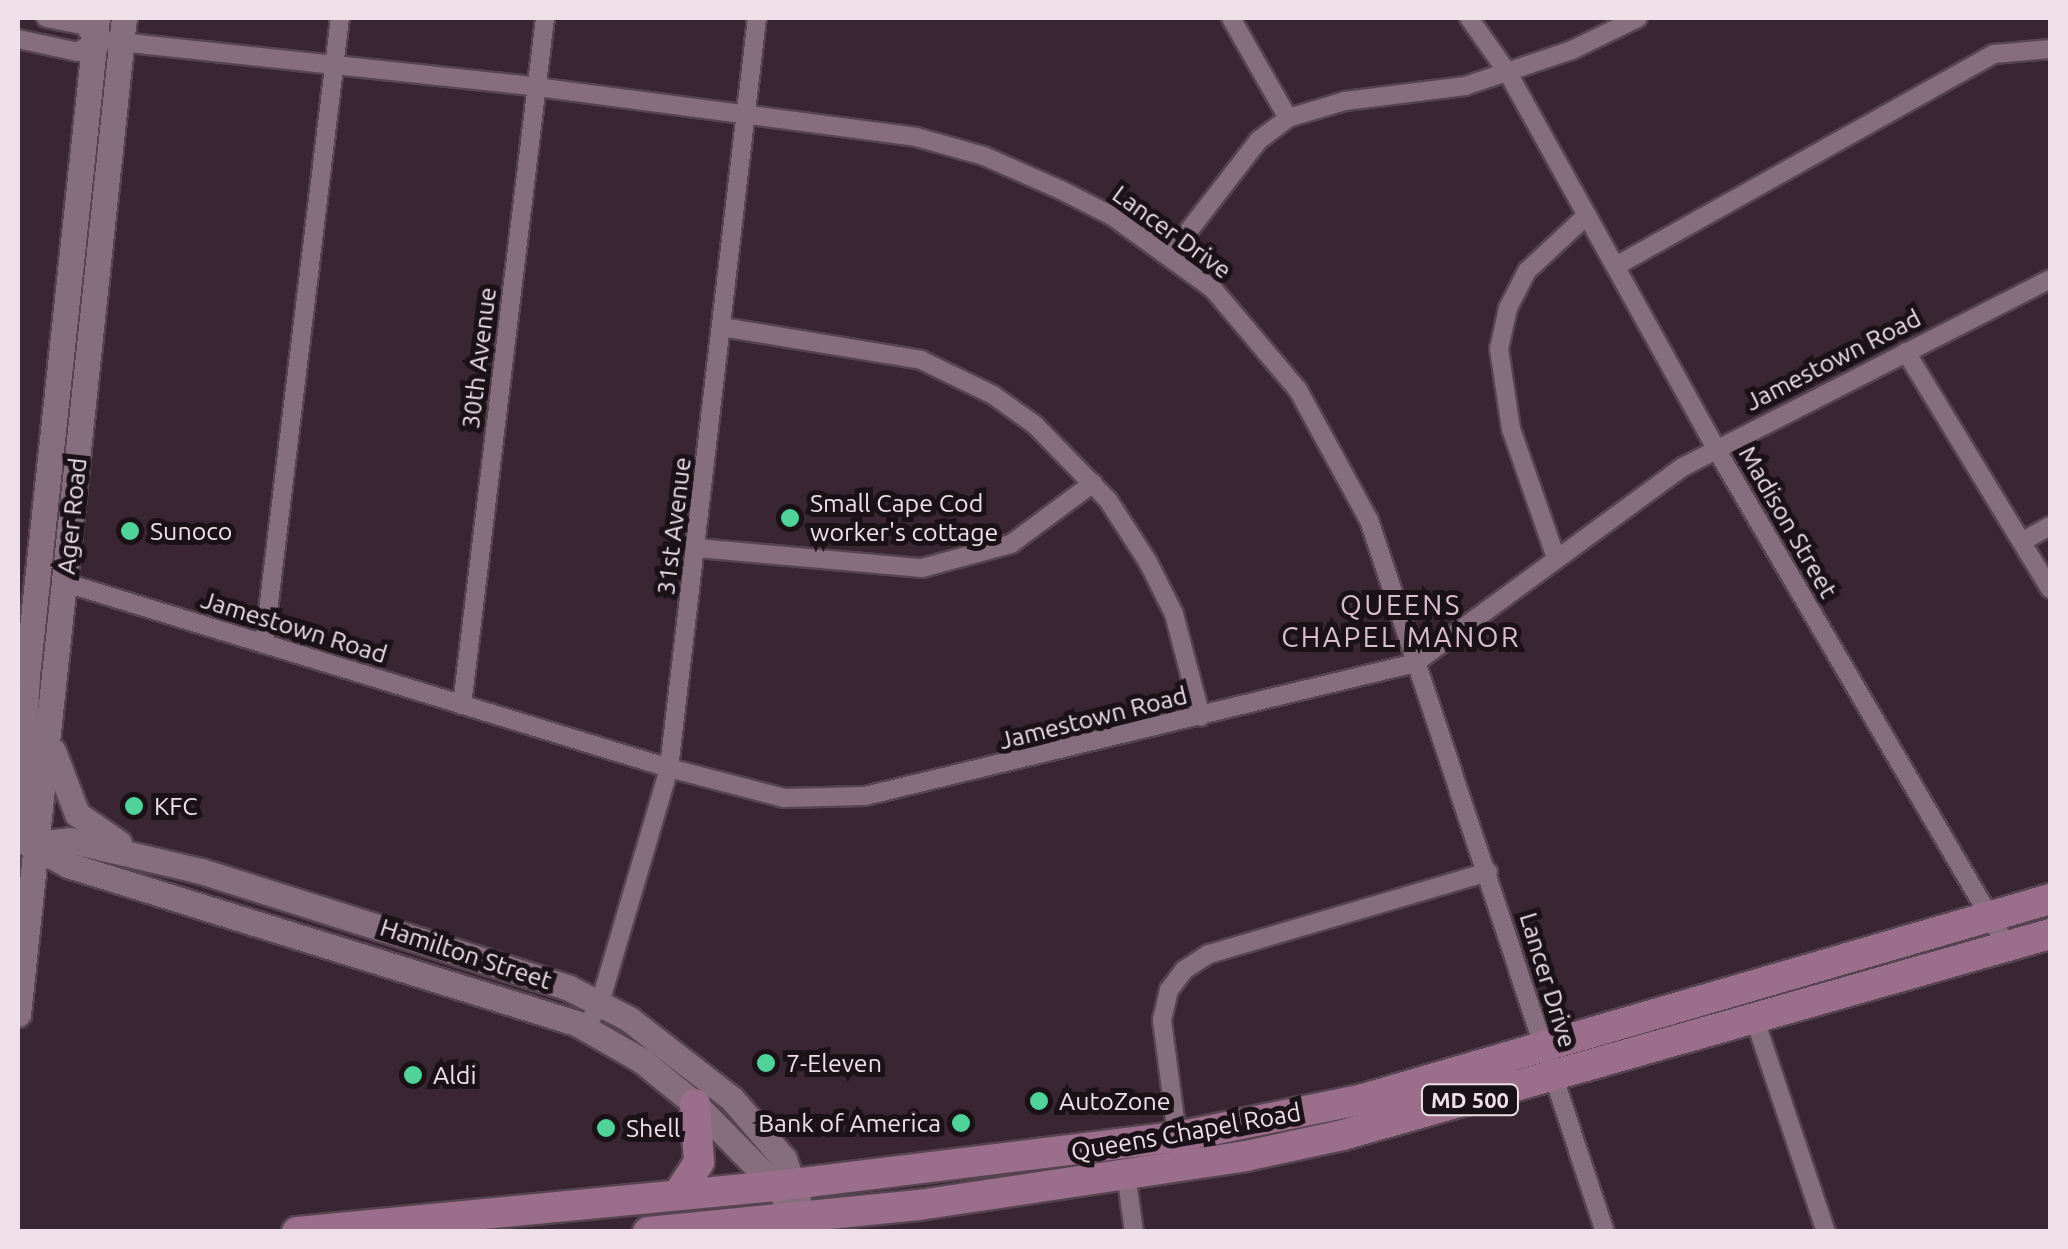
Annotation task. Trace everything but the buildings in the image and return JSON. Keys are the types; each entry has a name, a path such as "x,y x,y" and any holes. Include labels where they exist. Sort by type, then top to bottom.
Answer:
{"main road":[{"name":"Ager Road","path":"18,1014 24,839 20,736 96,29"},
{"name":"Ager Road","path":"24,839 49,735 123,30"},
{"path":"49,735 77,814 146,858"},
{"name":"Hamilton Street","path":"24,839 69,840 146,858 472,953 600,1002 732,1099 777,1149 786,1185 805,1224"},
{"name":"Hamilton Street","path":"24,839 68,865 545,1008 586,1028 694,1104 786,1185"},
{"name":"Queens Chapel Road","path":"297,1232 680,1193 1343,1135 1552,1076 1990,917 2050,900"},
{"name":"Queens Chapel Road","path":"648,1232 805,1224 1126,1173 1180,1151 1542,1046 1750,1005 2050,934"},
{"path":"680,1193 699,1162 694,1104"}],"street":[{"path":"18,39 78,52 96,29 46,18"},
{"path":"264,644 340,18"},
{"name":"30th Avenue","path":"462,705 545,18"},
{"name":"31st Avenue","path":"586,1028 600,1002 669,768 758,18"},
{"path":"1231,18 1288,118"},
{"name":"Madison Street","path":"1470,18 1508,72 1715,448 2007,946"},
{"path":"1170,255 1258,140 1288,118 1332,103 1442,92 1508,72 1638,18"},
{"name":"Lancer Drive","path":"96,29 123,30 336,66 537,87 898,134 984,156 1112,216 1170,255 1241,316 1324,430 1369,520 1605,1232"},
{"path":"1616,266 1994,54 2050,48"},
{"path":"1556,558 1511,429 1499,348 1508,308 1527,271 1587,216"},
{"name":"Jamestown Road","path":"66,584 669,768 784,798 828,800 1201,717 1415,662 1715,448 2050,278"},
{"path":"722,328 898,353 942,368 1036,425 1093,483 1134,538 1174,614 1201,717"},
{"path":"1906,352 2050,588"},
{"path":"698,548 922,568 1012,544 1093,483"},
{"path":"2023,541 2050,526"},
{"path":"1180,1151 1162,1020 1169,990 1184,970 1209,954 1488,872"},
{"path":"1750,1005 1826,1232"},
{"path":"1126,1173 1134,1232"}],"place":[{"name":"Small Cape Cod worker's cottage","path":"790,518"},
{"name":"Sunoco","path":"130,531"},
{"name":"KFC","path":"134,806"},
{"name":"7-Eleven","path":"766,1063"},
{"name":"Aldi","path":"413,1075"},
{"name":"AutoZone","path":"1039,1101"},
{"name":"Bank of America","path":"961,1123"},
{"name":"Shell","path":"606,1128"}],"district":[{"name":"QUEENS CHAPEL MANOR","path":"1401,621"}]}
